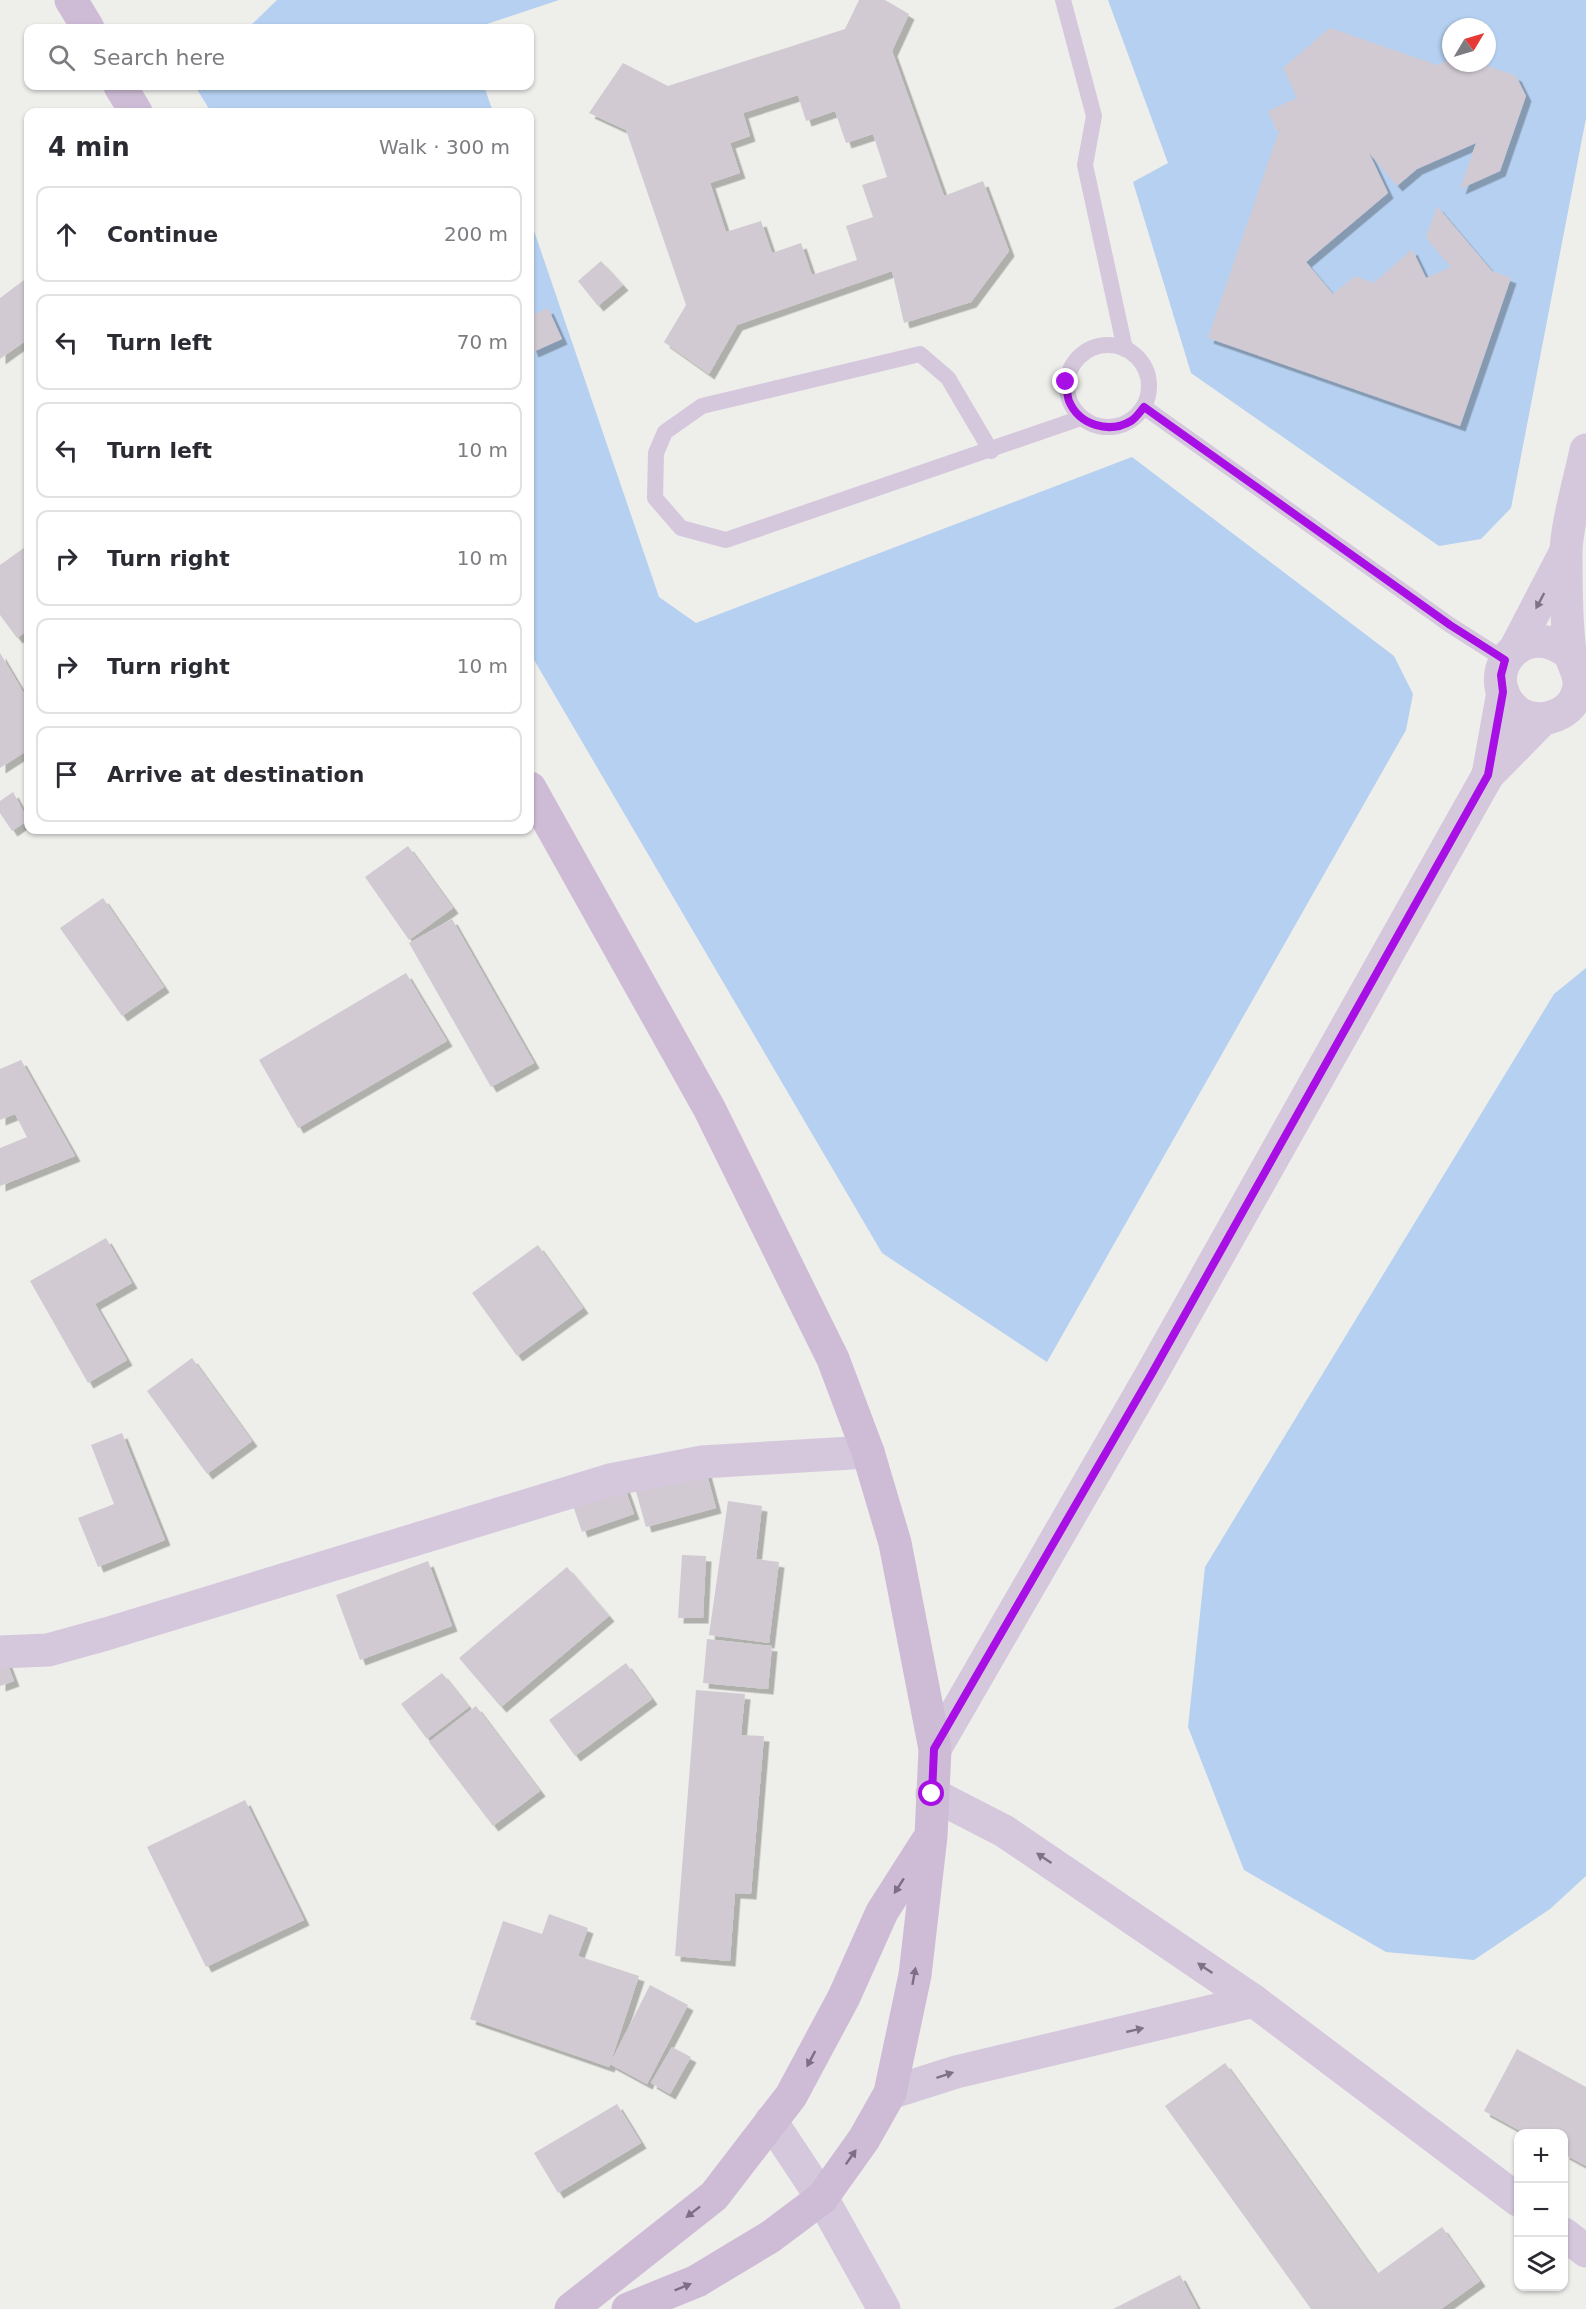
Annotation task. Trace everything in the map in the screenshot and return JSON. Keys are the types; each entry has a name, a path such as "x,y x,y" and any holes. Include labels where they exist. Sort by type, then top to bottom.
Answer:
{"street":[{"path":"71,0 86,24"},
{"path":"122,90 134,108"},
{"path":"934,1749 1151,1375 1488,775 1543,719 1565,711 1582,693 1579,672 1571,655 1565,554 1586,450"},
{"path":"1488,775 1503,692 1501,675 1510,654 1565,554"},
{"path":"1510,654 1528,641 1544,640 1559,644 1571,655"},
{"path":"1503,692 1512,707 1526,716 1543,719"},
{"path":"534,795 710,1108 833,1359 868,1452 895,1543 934,1749 931,1836 915,1975 890,2093 864,2139 822,2198 770,2237 697,2281 628,2309"},
{"path":"0,1652 48,1650 106,1634 610,1480 702,1462 868,1452"},
{"path":"932,1794 1004,1831 1254,2001 1514,2197"},
{"path":"571,2309 714,2196 791,2096 844,1997 882,1912 931,1836"},
{"path":"890,2093 956,2072 1254,2001"},
{"path":"771,2121 822,2198 884,2309"},
{"path":"1567,2237 1586,2251"}],"lane":[{"path":"1063,0 1094,116 1085,165 1125,349"},
{"path":"1106,345 1125,349 1139,359 1148,374 1149,392 1144,407 1131,421 1115,427 1097,426 1081,418 1070,402 1066,382 1073,364 1087,350 1106,345"},
{"path":"992,451 948,378 920,354 702,406 665,432 656,453 655,498 681,528 726,540 992,451 1081,418"},
{"path":"1144,407 1450,625 1510,654"}],"shaded area":[{"path":"277,0 559,0 487,24 252,24"},
{"path":"1108,0 1586,0 1586,118 1511,508 1481,539 1439,546 1191,373 1133,182 1168,163"},
{"path":"197,90 485,90 492,108 209,108"},
{"path":"534,231 659,597 696,623 1132,457 1394,656 1413,694 1406,730 1047,1362 882,1253 534,660"},
{"path":"1586,968 1586,1876 1550,1909 1474,1960 1386,1952 1244,1870 1188,1727 1205,1567 1554,994"}],"building":[{"path":"859,0 885,0 909,14 892,51 944,196 983,181 1009,251 971,302 904,323 892,271 737,325 709,374 664,342 686,305 626,130 589,113 623,63 668,86 845,29","holes":["798,95 806,121 835,111 846,143 873,134 887,177 862,185 873,217 846,226 857,260 812,275 801,243 772,253 761,221 726,232 710,183 740,173 730,143 750,136 743,113"]},
{"path":"1330,28 1437,65 1442,63 1442,72 1496,72 1496,69 1516,76 1526,96 1500,171 1460,189 1476,143 1417,169 1397,186 1369,153 1388,193 1306,262 1333,294 1355,276 1374,283 1412,249 1426,278 1451,267 1426,238 1437,206 1492,271 1511,278 1460,426 1208,338 1280,128 1277,132 1268,111 1297,98 1283,68"},
{"path":"601,261 623,285 598,306 578,281"},
{"path":"24,280 24,342 0,359 0,298"},
{"path":"548,308 562,339 534,352 534,314"},
{"path":"24,548 24,633 17,638 0,615 0,565"},
{"path":"0,653 24,693 24,753 0,768"},
{"path":"13,792 24,813 24,823 12,831 0,813 0,801"},
{"path":"408,846 453,908 409,940 365,877"},
{"path":"103,898 164,987 122,1016 60,928"},
{"path":"452,919 534,1063 491,1087 409,943"},
{"path":"406,973 447,1041 298,1128 259,1060"},
{"path":"21,1060 75,1156 0,1186 0,1148 27,1137 15,1114 0,1120 0,1069"},
{"path":"106,1238 132,1283 95,1304 127,1360 88,1383 30,1281"},
{"path":"538,1245 583,1308 517,1356 472,1293"},
{"path":"192,1358 252,1441 207,1474 147,1391"},
{"path":"122,1433 165,1540 98,1567 78,1518 114,1504 91,1445"},
{"path":"702,1456 716,1508 646,1527 631,1474"},
{"path":"621,1477 634,1514 582,1532 569,1494"},
{"path":"728,1501 762,1506 756,1559 779,1562 769,1643 709,1635"},
{"path":"682,1555 706,1556 703,1618 678,1618"},
{"path":"428,1561 452,1626 360,1660 336,1595"},
{"path":"567,1567 609,1616 501,1707 459,1658"},
{"path":"707,1639 772,1646 768,1689 703,1683"},
{"path":"0,1644 14,1681 0,1686"},
{"path":"626,1663 652,1699 575,1756 549,1720"},
{"path":"442,1673 469,1707 427,1739 401,1704"},
{"path":"696,1690 745,1694 741,1735 764,1736 751,1894 735,1893 730,1961 675,1956"},
{"path":"476,1706 540,1791 493,1826 429,1742"},
{"path":"245,1800 304,1920 206,1967 147,1847"},
{"path":"549,1914 588,1928 578,1956 639,1976 609,2067 470,2019 503,1921 542,1934"},
{"path":"650,1985 688,2005 647,2084 610,2064"},
{"path":"672,2047 691,2057 670,2094 651,2083"},
{"path":"1517,2049 1586,2087 1586,2166 1568,2156 1568,2129 1517,2129 1484,2111"},
{"path":"1225,2063 1377,2274 1442,2227 1480,2281 1441,2309 1311,2309 1165,2106"},
{"path":"617,2104 641,2143 558,2193 534,2153"},
{"path":"1180,2275 1198,2309 1113,2309"}],"route":[{"path":"932,1794 934,1749 1151,1375 1488,775 1503,692 1501,675 1505,660 1450,625 1144,407 1131,421 1115,427 1097,426 1081,418 1070,402 1066,382"}]}
